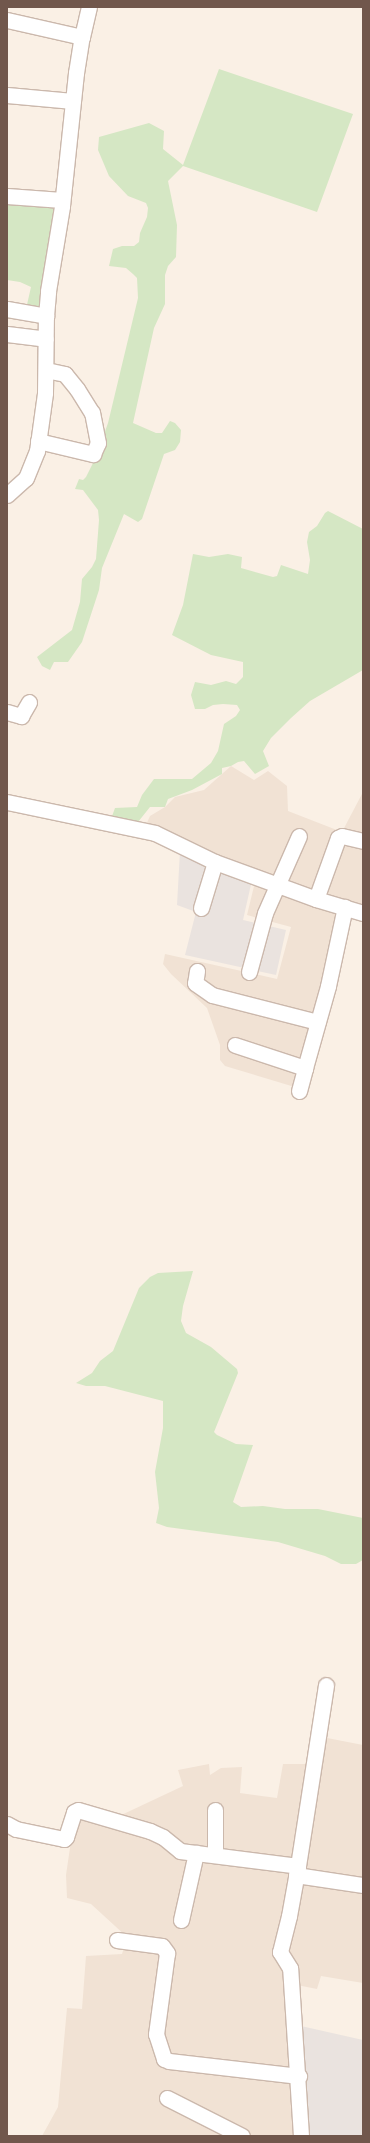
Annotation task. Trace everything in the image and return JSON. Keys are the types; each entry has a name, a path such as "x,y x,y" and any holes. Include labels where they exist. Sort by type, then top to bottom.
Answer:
{"street":[{"path":"7,496 26,478 37,452 44,408 46,316 82,37 89,7"},
{"path":"7,20 82,37"},
{"path":"7,95 73,102"},
{"path":"7,196 62,200"},
{"path":"7,310 46,316"},
{"path":"7,334 46,339"},
{"path":"38,441 92,454 98,443 92,413 77,389 65,374 46,370"},
{"path":"7,712 21,716 29,702"},
{"path":"12,803 156,833 215,862 316,899 363,913"},
{"path":"249,972 265,913 299,836"},
{"path":"316,899 338,838 342,836 363,841"},
{"path":"201,908 215,862"},
{"path":"299,1091 318,1022 345,907"},
{"path":"197,971 195,983 212,995 318,1022"},
{"path":"235,1045 305,1068"},
{"path":"301,2136 299,2076 290,1968 280,1952 289,1916 297,1871 326,1685"},
{"path":"7,1824 16,1829 65,1838 74,1812 78,1810 150,1831 163,1837 180,1851 215,1855 363,1885"},
{"path":"215,1810 215,1855"},
{"path":"181,1920 196,1853"},
{"path":"117,1940 162,1946 167,1954 156,2034 164,2059 168,2061 299,2076"},
{"path":"167,2098 242,2136"}],"shaded area":[{"path":"231,766 254,780 268,771 287,786 288,811 342,832 363,792 363,909 190,847 146,825 150,816 165,807 175,797 204,790"},
{"path":"180,851 252,880 243,920 286,930 276,975 185,955 196,912 177,905"},
{"path":"255,882 294,899 344,915 298,1088 225,1066 220,1060 220,1045 207,1008 171,974 163,964 165,954 277,979 291,927 247,915"},
{"path":"322,1737 363,1745 363,1983 321,1976 317,1989 292,1984 299,2136 42,2136 58,2107 67,2008 82,2009 86,1956 122,1954 127,1937 91,1904 67,1898 66,1875 71,1841 82,1802 115,1818 183,1786 178,1770 209,1764 210,1775 221,1768 242,1767 240,1793 277,1798 283,1764 314,1764"},
{"path":"301,2026 363,2040 363,2136 307,2136"}],"green space":[{"path":"219,69 353,114 317,212 183,166 168,181 177,225 176,257 168,266 165,275 165,304 154,328 133,423 156,433 162,433 170,421 175,423 181,430 180,442 175,450 164,454 142,519 138,522 124,514 102,568 99,590 82,642 68,662 54,662 50,670 42,666 37,657 72,630 80,602 82,579 92,567 96,559 99,520 98,510 83,490 75,489 79,479 83,480 86,477 96,457 108,423 138,298 137,278 126,268 109,266 113,249 122,246 134,246 139,242 140,233 147,217 148,208 146,203 128,196 109,176 98,150 99,137 149,123 164,131 163,149 183,165"},
{"path":"7,194 58,199 42,312 26,309 31,287 20,282 7,280"},
{"path":"328,511 363,529 363,670 310,701 271,738 263,751 269,766 255,774 244,761 238,762 231,766 222,768 222,774 192,790 168,799 165,807 150,807 138,822 111,819 115,808 137,807 142,795 154,779 192,779 211,763 218,751 224,724 236,716 240,710 237,705 223,704 213,705 205,709 195,709 191,695 195,682 211,685 226,681 236,684 243,677 243,662 211,655 172,635 183,605 193,554 209,557 228,554 242,557 241,568 273,577 277,576 281,565 308,574 310,560 307,542 309,532 317,526 325,513"},
{"path":"193,1271 183,1306 181,1321 186,1333 211,1347 237,1369 238,1373 214,1432 236,1444 253,1445 233,1502 241,1507 263,1506 285,1509 318,1509 363,1518 363,1560 356,1564 341,1564 325,1556 278,1542 167,1527 156,1523 159,1508 155,1472 163,1428 163,1401 105,1386 86,1386 76,1383 92,1373 100,1361 113,1351 139,1288 150,1277 158,1273"}]}
